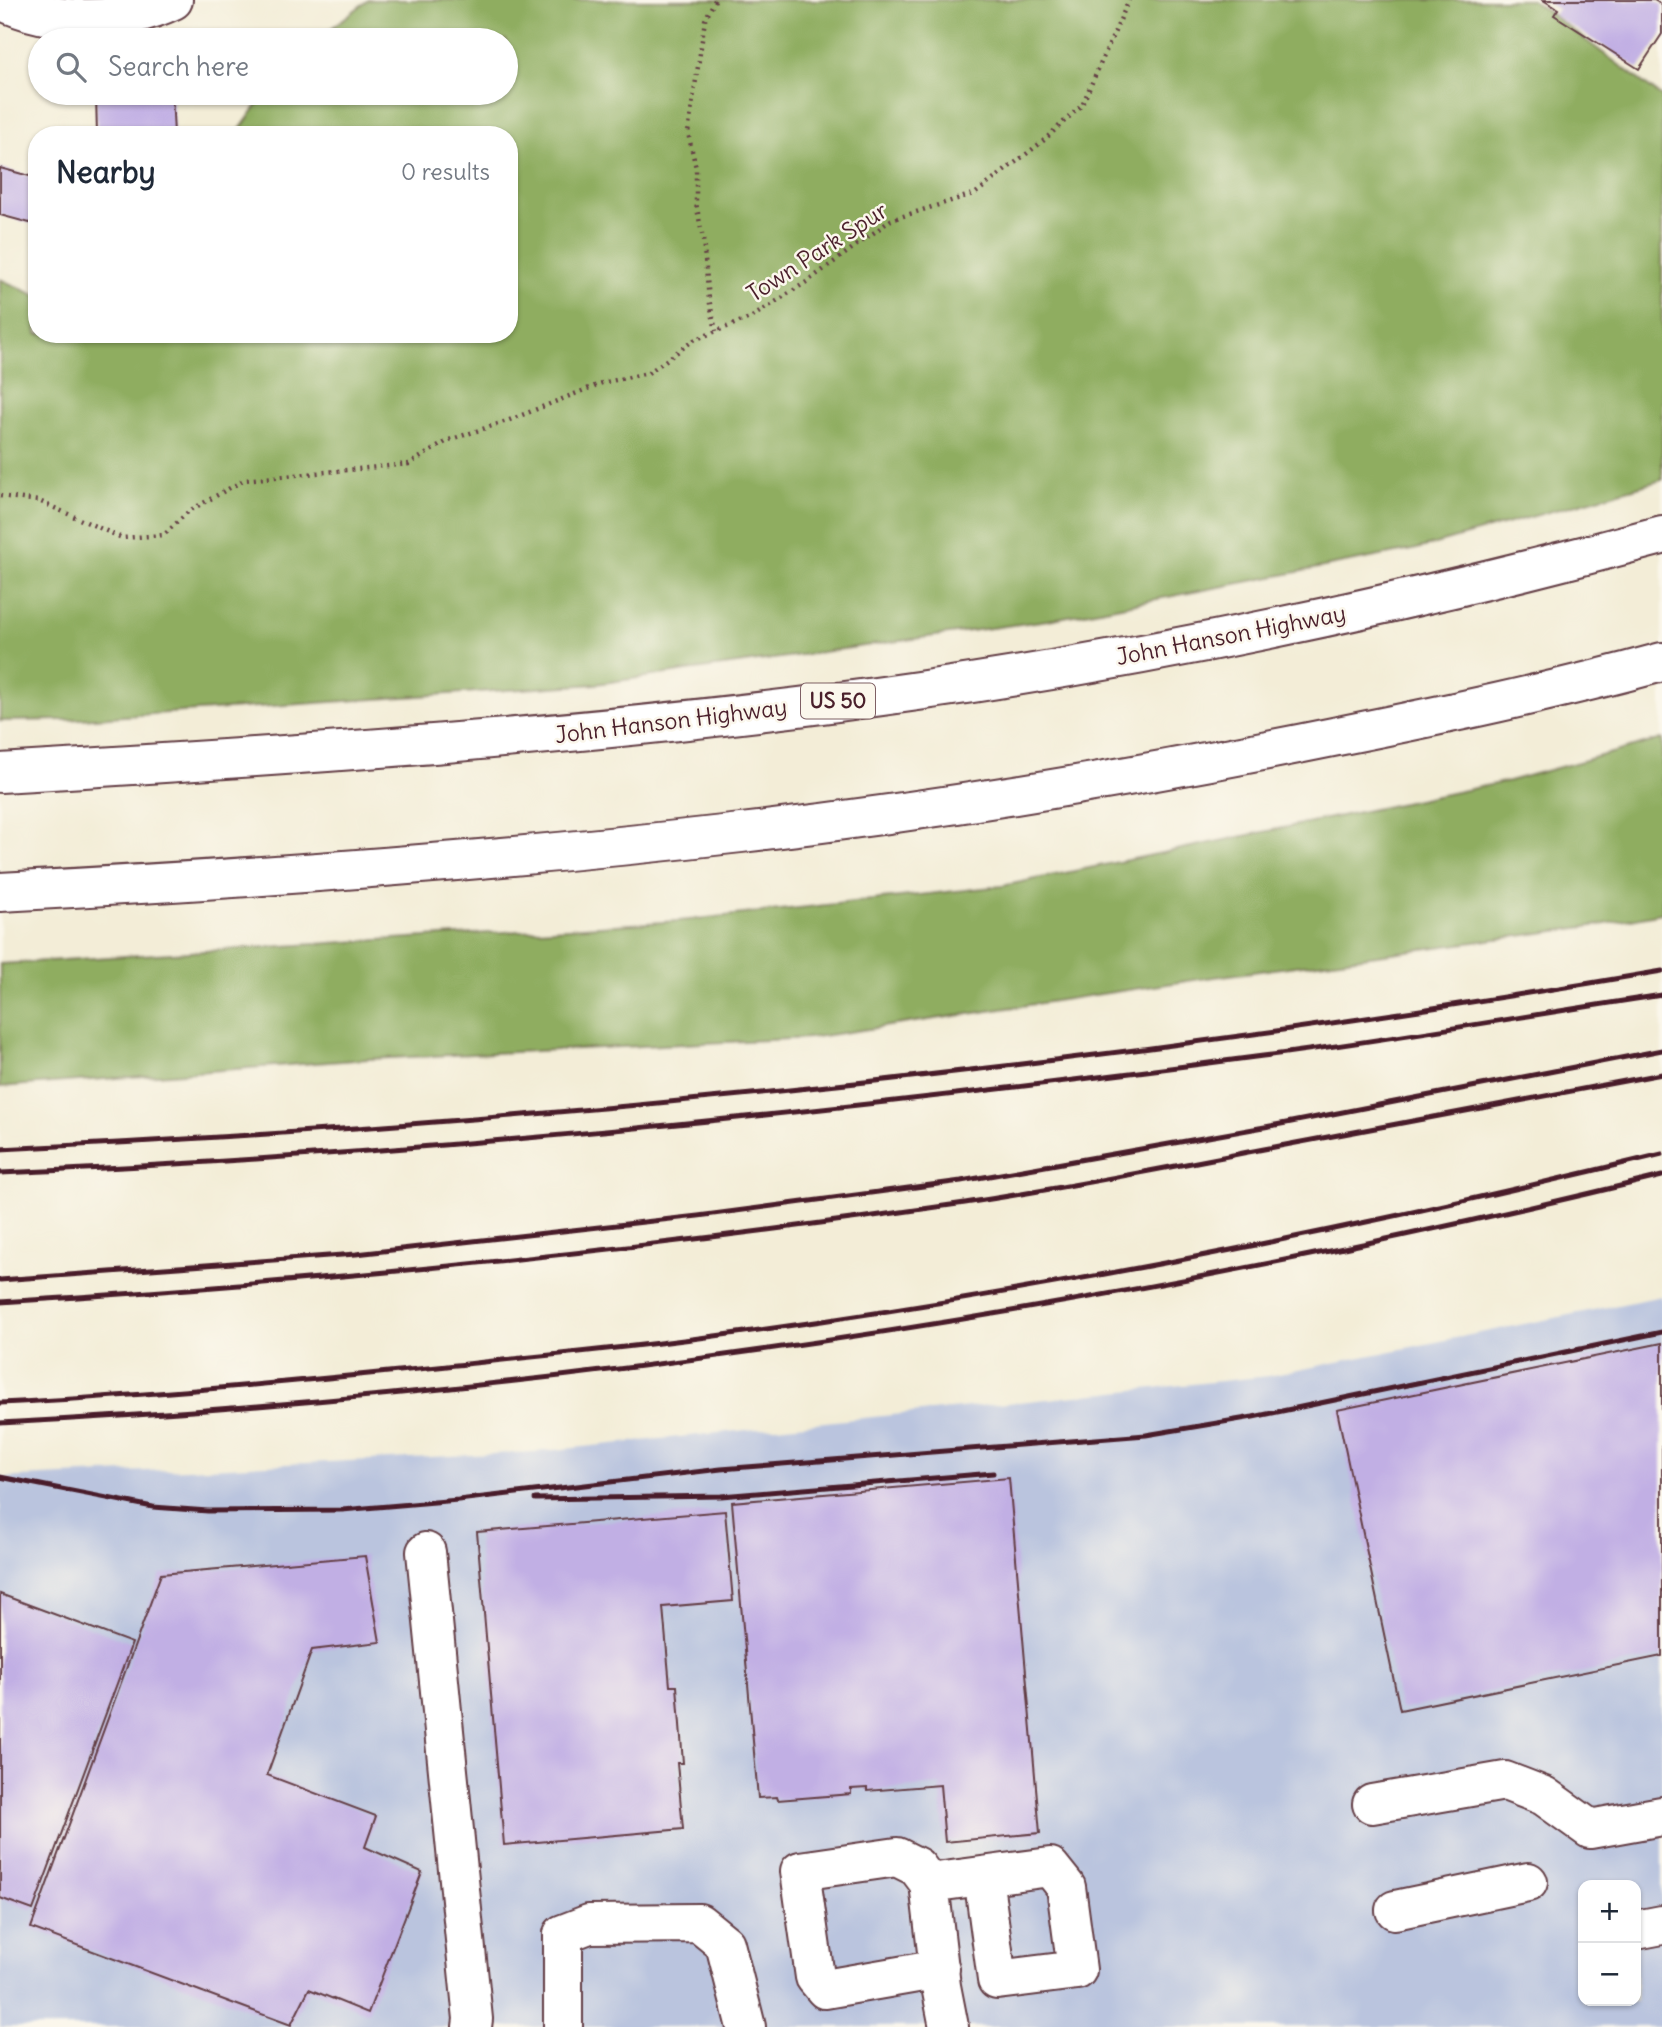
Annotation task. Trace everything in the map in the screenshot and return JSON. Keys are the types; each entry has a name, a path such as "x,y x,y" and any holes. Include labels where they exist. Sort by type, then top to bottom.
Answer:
{"main road":[{"path":"1,0 12,6 64,18 107,18 156,8 173,0"},
{"name":"John Hanson Highway","path":"0,773 227,760 537,737 916,692 1054,670 1285,625 1418,597 1662,535"},
{"path":"0,892 244,878 626,845 742,833 983,800 1126,777 1347,734 1516,699 1662,662"},
{"path":"426,1552 472,2027"},
{"path":"1372,1804 1506,1781 1544,1796 1590,1829 1662,1815"},
{"path":"940,1969 825,1989 815,1977 800,1871 897,1857 917,1867 929,1883 949,2027"},
{"path":"929,1883 983,1876"},
{"path":"1395,1910 1528,1882"},
{"path":"563,2027 563,1934 589,1924 685,1923 699,1923 725,1944 746,2027"},
{"path":"1641,1929 1662,1925"},
{"path":"712,2027 725,2027"}],"path":[{"path":"715,0 705,20 688,133 696,168 696,203 716,331"},
{"name":"Town Park Spur","path":"0,496 39,501 122,538 164,535 189,511 244,480 409,464 449,440 602,383 648,373 694,340 752,317 808,281 891,220 976,193 1043,141 1082,105 1129,0"}],"shaded area":[{"path":"1662,1296 1662,2027 0,2027 0,1478 535,1452 1269,1376"}],"green space":[{"path":"368,0 1532,0 1662,97 1662,480 1417,549 1048,620 596,684 65,720 0,721 0,279 28,292 28,343 518,343 518,126 242,126 257,105 518,105 518,28 332,28"},
{"path":"1662,739 1662,913 1600,925 1207,978 809,1038 368,1059 0,1087 0,964 679,921 1002,886 1509,781"}],"building":[{"path":"1543,0 1654,0 1662,5 1662,34 1639,69 1554,15 1558,9"},
{"path":"96,105 173,105 174,126 97,126"},
{"path":"0,168 28,176 28,223 0,215"},
{"path":"1662,1343 1662,1656 1400,1710 1337,1410"},
{"path":"1009,1478 1040,1833 945,1842 940,1785 867,1791 867,1788 851,1789 851,1794 778,1800 777,1797 758,1798 732,1502"},
{"path":"725,1511 733,1601 663,1607 670,1686 677,1686 683,1763 677,1763 683,1829 504,1845 477,1532"},
{"path":"365,1556 380,1642 312,1650 267,1775 376,1816 365,1847 422,1872 368,2013 309,1989 291,2025 31,1928 161,1574"},
{"path":"0,1594 132,1643 33,1910 0,1898"}],"railway":[{"path":"0,1149 417,1123 834,1086 1249,1035 1662,971"},
{"path":"0,1173 475,1143 791,1112 1313,1049 1662,995"},
{"path":"0,1280 356,1254 698,1216 961,1181 1281,1124 1662,1050"},
{"path":"0,1302 242,1285 484,1263 845,1220 1077,1184 1662,1074"},
{"path":"0,1403 383,1373 640,1345 827,1320 947,1302 1187,1259 1425,1209 1662,1154"},
{"path":"0,1423 210,1410 419,1391 628,1368 837,1339 1251,1267 1457,1224 1662,1176"},
{"path":"0,1477 153,1507 208,1511 342,1510 458,1500 721,1469 1146,1435 1253,1417 1662,1332"},
{"path":"535,1499 721,1496 993,1473"}]}
